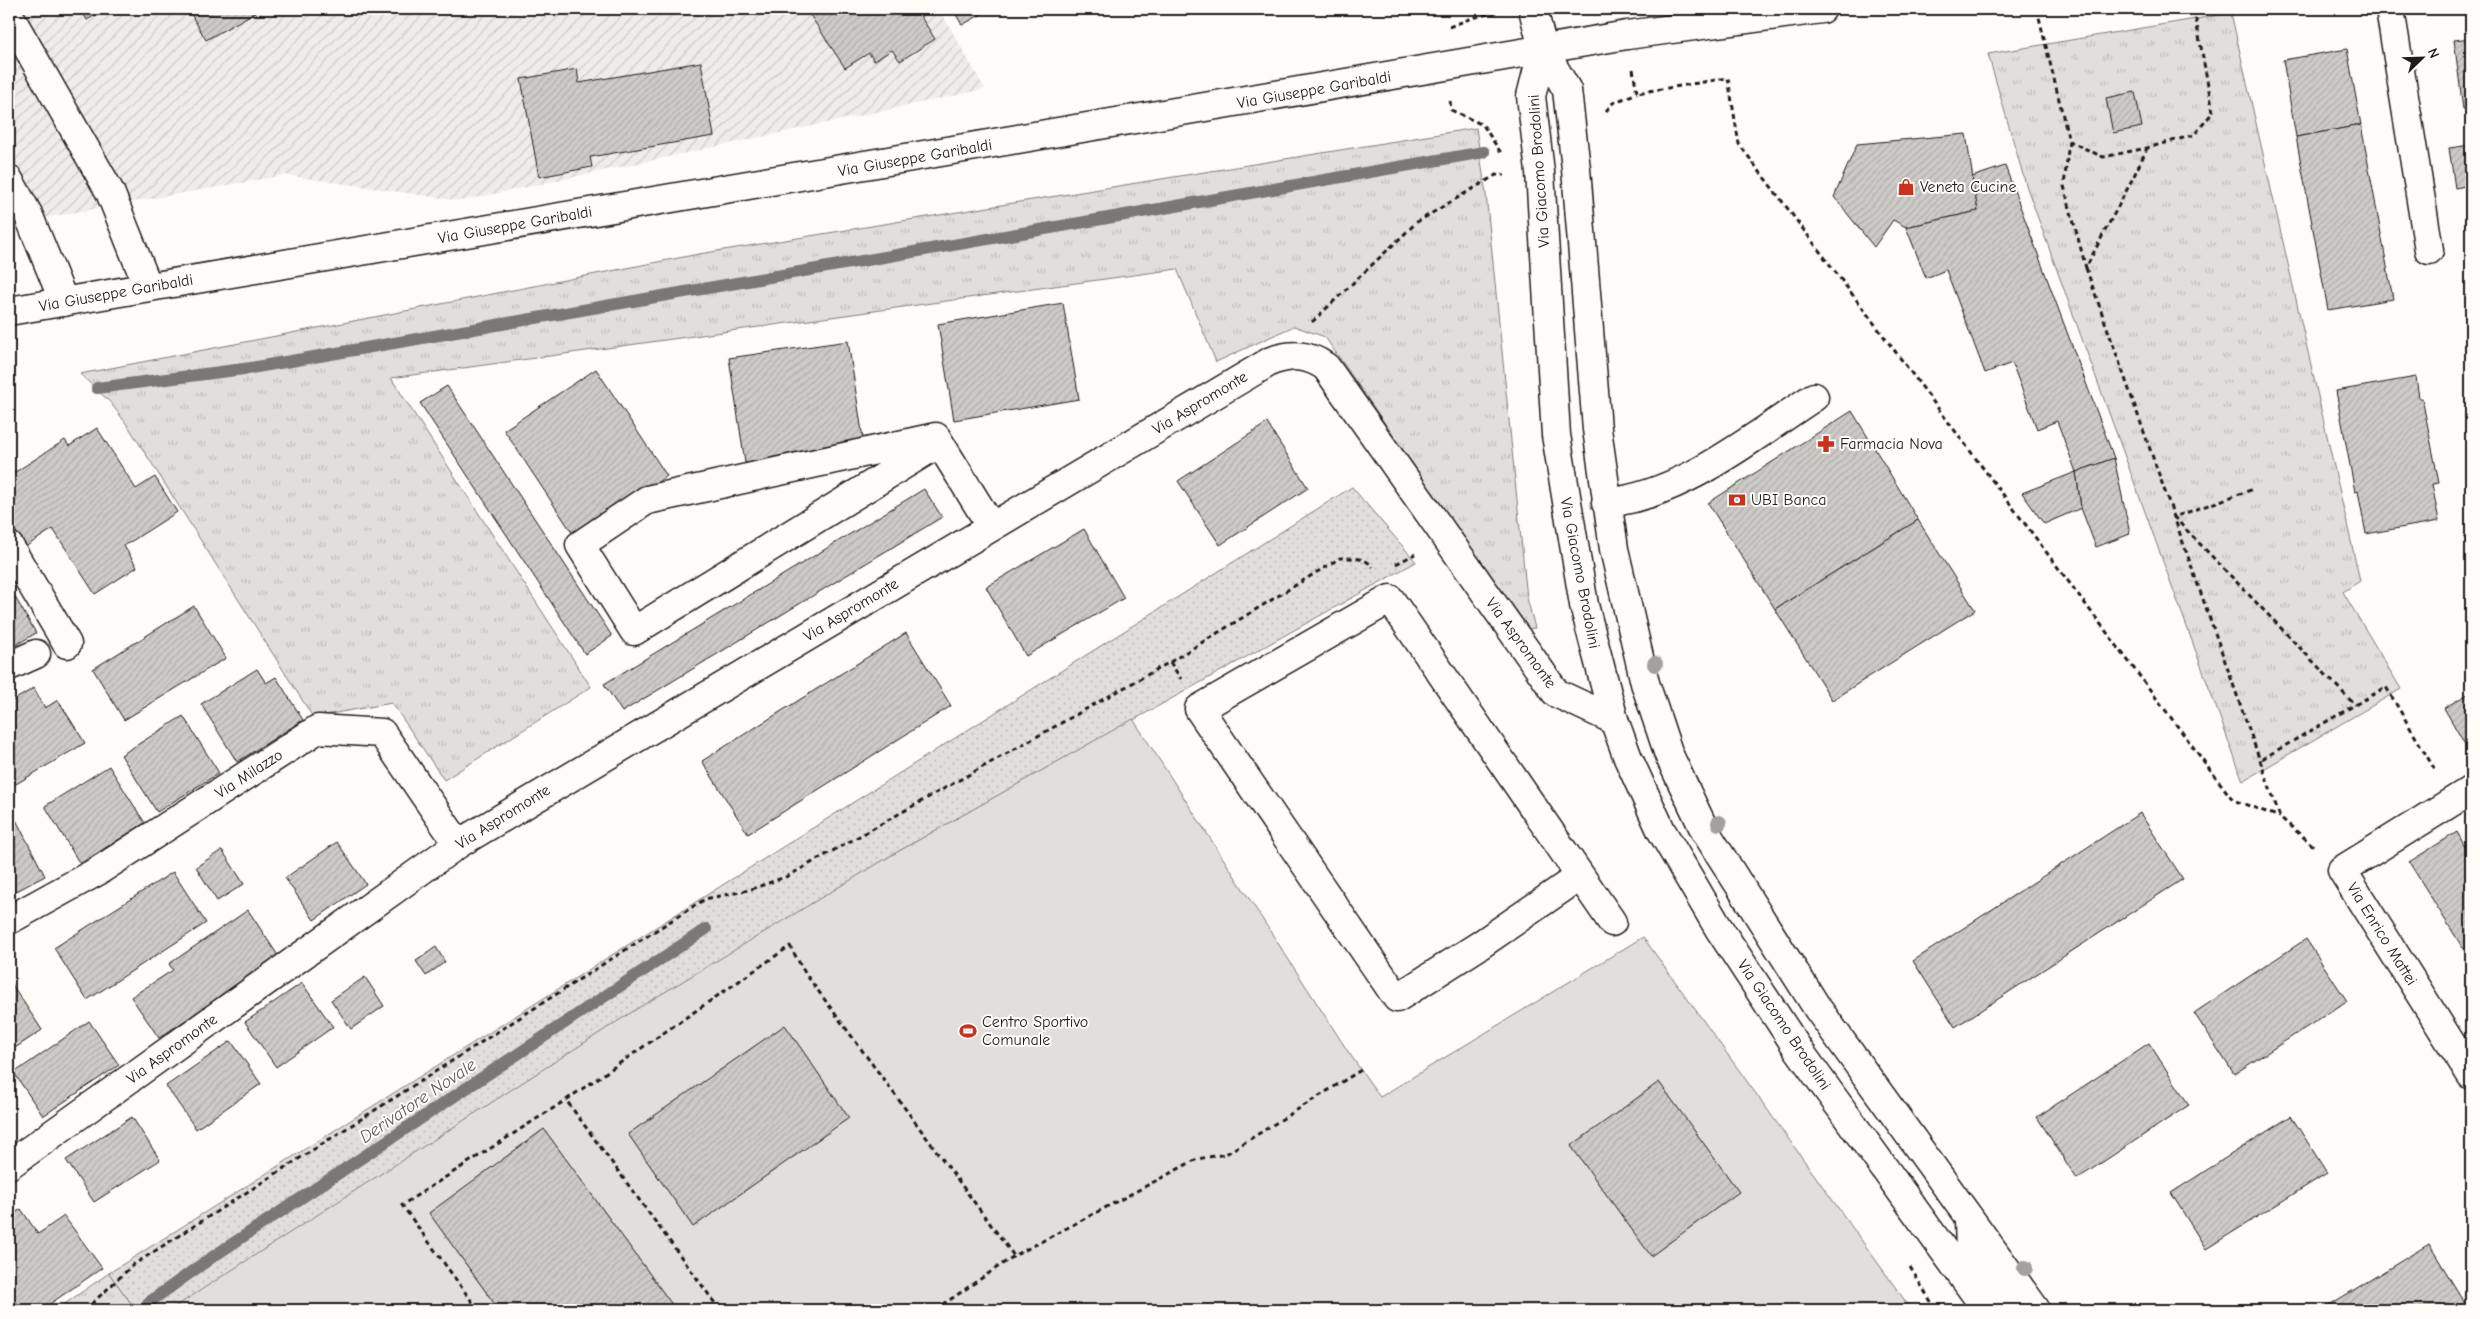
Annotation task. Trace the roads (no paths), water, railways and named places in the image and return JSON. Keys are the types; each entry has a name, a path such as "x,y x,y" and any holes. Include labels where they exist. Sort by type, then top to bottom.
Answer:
{"main road":[{"path":"1533,9 1543,49"},
{"name":"Via Giuseppe Garibaldi","path":"9,311 1444,68 1627,35 1822,9"},
{"path":"2390,9 2429,250"},
{"path":"9,15 110,192 148,287"},
{"name":"Via Giacomo Brodolini","path":"1543,49 1567,90 1576,169 1597,429 1614,550 1634,642 1645,683 1666,745 1685,791 1705,831 1843,1047 2036,1310"},
{"name":"Via Giacomo Brodolini","path":"1543,49 1531,96 1540,172 1556,435 1584,605 1614,720 1628,758 1661,830 1718,927 1798,1049 1987,1310"},
{"path":"9,180 28,214 64,302"},
{"name":"Via Aspromonte","path":"9,1165 458,844 1271,361 1288,355 1303,356 1316,360 1326,367 1444,537 1556,693 1614,720"},
{"path":"1606,503 1624,501 1683,482 1814,397"},
{"path":"939,443 634,631 580,545 647,500 936,437 992,526"},
{"path":"9,546 66,644"},
{"path":"1580,876 1480,945 1397,998 1199,709 1390,599 1612,922"},
{"path":"9,666 36,654"},
{"name":"Via Giacomo Brodolini","path":"1614,720 1663,785 1719,889 1768,932"},
{"name":"Via Milazzo","path":"9,920 98,871 318,729 382,732 458,844"},
{"name":"Via Enrico Mattei","path":"2462,795 2342,870 2471,1075"},
{"path":"1969,1220 1970,1253 2006,1306 2005,1310"}],"waterway":[{"path":"97,388 251,368 1484,152"},
{"name":"Derivatore Novale","path":"148,1303 208,1260 706,929"}],"place":[{"name":"Veneta Cucine","path":"1906,187"},
{"name":"Farmacia Nova","path":"1826,444"},
{"name":"UBI Banca","path":"1737,500"},
{"name":"Centro Sportivo Comunale","path":"968,1031"}]}
